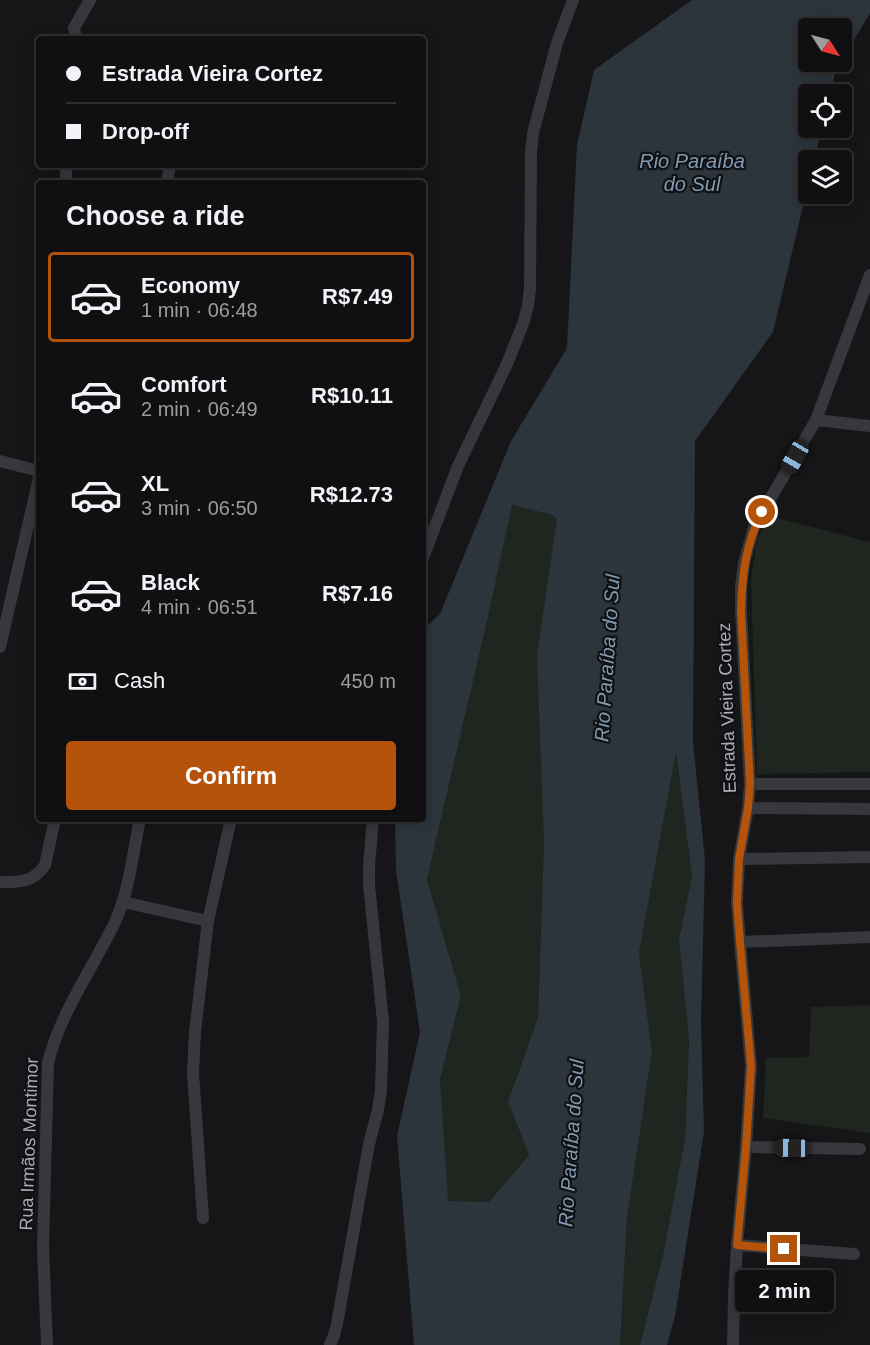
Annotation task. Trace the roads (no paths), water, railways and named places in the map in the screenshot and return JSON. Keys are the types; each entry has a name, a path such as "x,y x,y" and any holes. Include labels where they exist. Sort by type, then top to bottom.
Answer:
{"street":[{"path":"75,36 74,28 90,0"},
{"path":"426,550 458,466 507,364 528,306 533,134 557,43 573,0"},
{"name":"Estrada Vieira Cortez","path":"733,1345 737,1245 751,1066 737,903 739,859 750,784 741,610 744,563 754,527 816,420 870,275"},
{"path":"816,420 870,426"},
{"path":"0,461 36,470"},
{"path":"0,647 36,491"},
{"path":"750,784 870,784"},
{"path":"748,808 870,809"},
{"path":"0,882 25,881 41,872 45,866 54,822"},
{"name":"Rua Irmãos Montimor","path":"47,1345 43,1248 48,1063 63,1020 116,921 123,903 139,822"},
{"path":"203,1218 193,1073 196,1021 208,921 230,822"},
{"path":"330,1345 337,1324 369,1144 381,1091 382,1010 369,885 373,822"},
{"path":"739,859 870,857"},
{"path":"123,903 208,921"},
{"path":"740,942 870,937"},
{"path":"746,1147 860,1149"},
{"path":"737,1245 854,1254"},
{"path":"734,1295 804,1299"}],"water":[{"name":"Rio Paraíba do Sul","path":"692,0 870,0 870,13 852,43 852,18 798,18 798,72 835,72 832,84 798,84 798,138 820,138 816,150 798,150 798,204 803,204 773,332 695,441 693,742 705,860 701,1023 704,1132 675,1316 667,1345 640,1345 663,1255 685,1139 689,1041 679,939 692,876 676,752 639,953 652,1052 627,1218 620,1345 414,1345 397,1136 420,1032 396,870 395,822 426,822 426,627 440,614 511,441 567,348 577,145 594,70","holes":["512,505 552,515 557,519 537,655 544,842 538,1017 508,1102 529,1155 489,1202 448,1201 440,1080 461,996 427,879"]}]}
